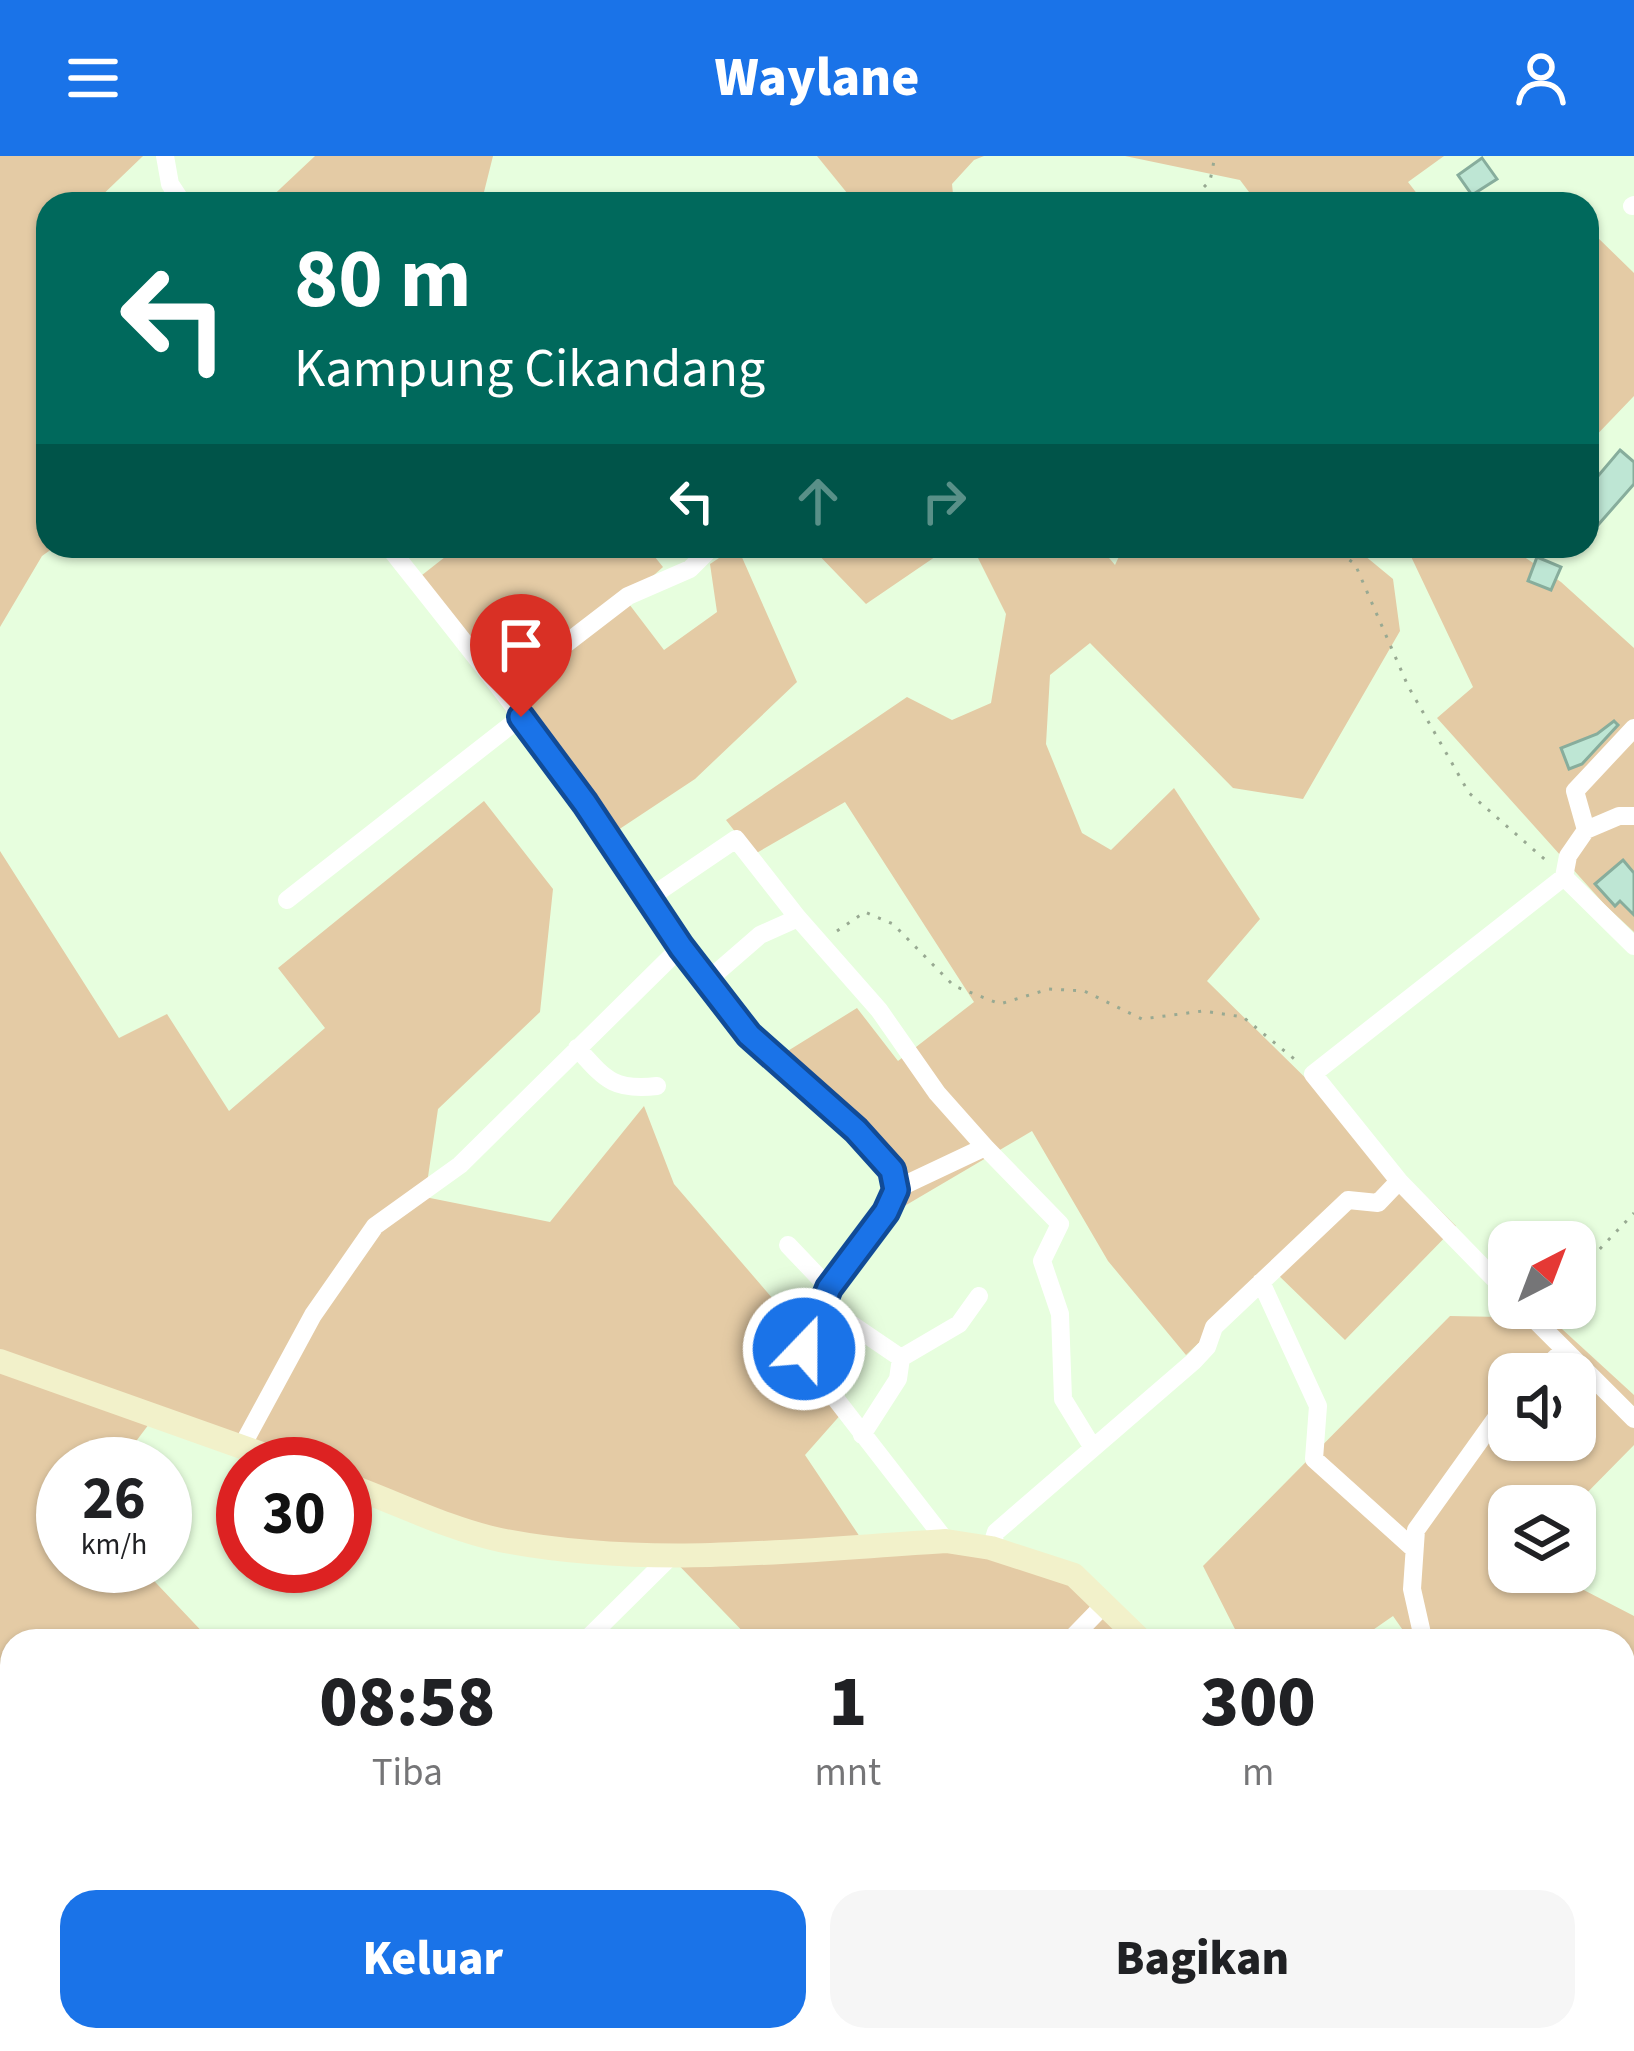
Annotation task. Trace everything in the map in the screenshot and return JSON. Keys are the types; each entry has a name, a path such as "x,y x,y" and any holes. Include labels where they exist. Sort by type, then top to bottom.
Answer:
{"street":[{"path":"165,156 175,192"},
{"path":"397,558 503,692 681,947 749,1035 856,1130 892,1170 896,1190 886,1212 826,1296 804,1349 811,1367 946,1541"},
{"path":"503,692 628,596 690,569 701,558"},
{"path":"287,900 521,717"},
{"path":"1586,830 1575,791 1634,728"},
{"path":"1488,1272 1399,1180 1313,1074 1564,877 1568,856 1586,830 1619,816 1634,816"},
{"path":"649,898 736,839 879,1010 937,1093 1060,1224 1042,1261 1060,1314 1063,1399 1094,1448"},
{"path":"1564,877 1634,946"},
{"path":"707,981 760,934 798,918"},
{"path":"247,1437 314,1315 375,1226 460,1165 681,947"},
{"path":"577,1048 606,1080 631,1089 657,1086"},
{"path":"896,1190 985,1147"},
{"path":"991,1548 996,1532 1194,1361 1207,1348 1214,1327 1348,1200 1378,1203 1399,1180"},
{"path":"788,1245 826,1296 902,1358"},
{"path":"1261,1282 1318,1406 1314,1459 1414,1549"},
{"path":"862,1435 898,1379 902,1358 959,1324 979,1296"},
{"path":"1544,1329 1634,1419"},
{"path":"1561,1353 1564,1350"},
{"path":"0,1361 216,1437"},
{"path":"1421,1629 1412,1589 1415,1530 1488,1429"},
{"path":"372,1494 494,1539 670,1557 946,1541 991,1548 1074,1575 1129,1629"},
{"path":"597,1629 670,1557"},
{"path":"1081,1629 1104,1605"}],"path":[{"path":"1199,192 1210,181 1215,156"},
{"path":"1347,558 1355,564 1408,686 1469,793 1564,877"},
{"path":"819,943 865,912 893,924 955,986 1000,1004 1049,989 1084,991 1142,1019 1203,1011 1243,1017 1313,1074"},
{"path":"1596,1253 1634,1213"}],"shaded area":[{"path":"0,156 143,156 106,192 36,192 36,558 41,558 0,627"},
{"path":"315,156 493,156 484,192 277,192"},
{"path":"817,156 984,156 952,184 953,192 846,192"},
{"path":"1125,156 1444,156 1408,182 1416,192 1249,192 1240,180"},
{"path":"1599,239 1634,273 1634,396 1599,432"},
{"path":"444,558 656,558 663,567 626,600 664,650 717,612 710,564 719,558 742,558 797,682 695,779 615,832 417,579"},
{"path":"822,558 933,558 866,604"},
{"path":"978,558 1109,558 1115,565 1118,558 1368,558 1393,579 1400,631 1303,799 1233,788 1090,643 1050,675 1046,744 1082,833 1111,850 1174,788 1260,919 1207,981 1456,1226 1345,1340 1274,1271 1186,1355 1108,1261 1032,1131 896,1211 855,1121 778,1057 857,1008 898,1061 974,1002 845,802 753,855 726,820 907,697 952,720 991,703 1006,614"},
{"path":"1412,558 1526,558 1561,582 1634,648 1634,932 1437,718 1473,687"},
{"path":"484,801 553,889 540,1012 438,1109 425,1197 550,1222 644,1106 674,1184 792,1321 843,1412 805,1455 860,1537 1075,1573 1133,1629 740,1629 665,1551 485,1537 372,1501 372,1437 216,1440 155,1416 139,1437 36,1437 36,1593 166,1593 200,1629 0,1629 0,851 119,1038 167,1014 229,1111 325,1028 278,968"},
{"path":"1450,1316 1488,1317 1488,1329 1562,1329 1588,1353 1488,1353 1488,1461 1596,1461 1596,1360 1634,1395 1634,1445 1595,1485 1488,1485 1488,1593 1590,1593 1634,1616 1634,1629 1402,1629 1393,1616 1374,1629 1235,1629 1203,1566"}],"building":[{"path":"1482,158 1497,179 1470,192 1458,175"},
{"path":"1620,450 1634,462 1634,484 1599,524 1599,475"},
{"path":"1537,558 1561,567 1551,590 1528,581"},
{"path":"1614,721 1618,725 1582,764 1569,769 1561,748 1597,734"},
{"path":"1623,860 1634,873 1634,915 1620,901 1615,906 1595,884"}],"route":[{"path":"521,717 681,947 749,1035 856,1130 892,1170 896,1190 886,1212 829,1288 804,1349"}]}
